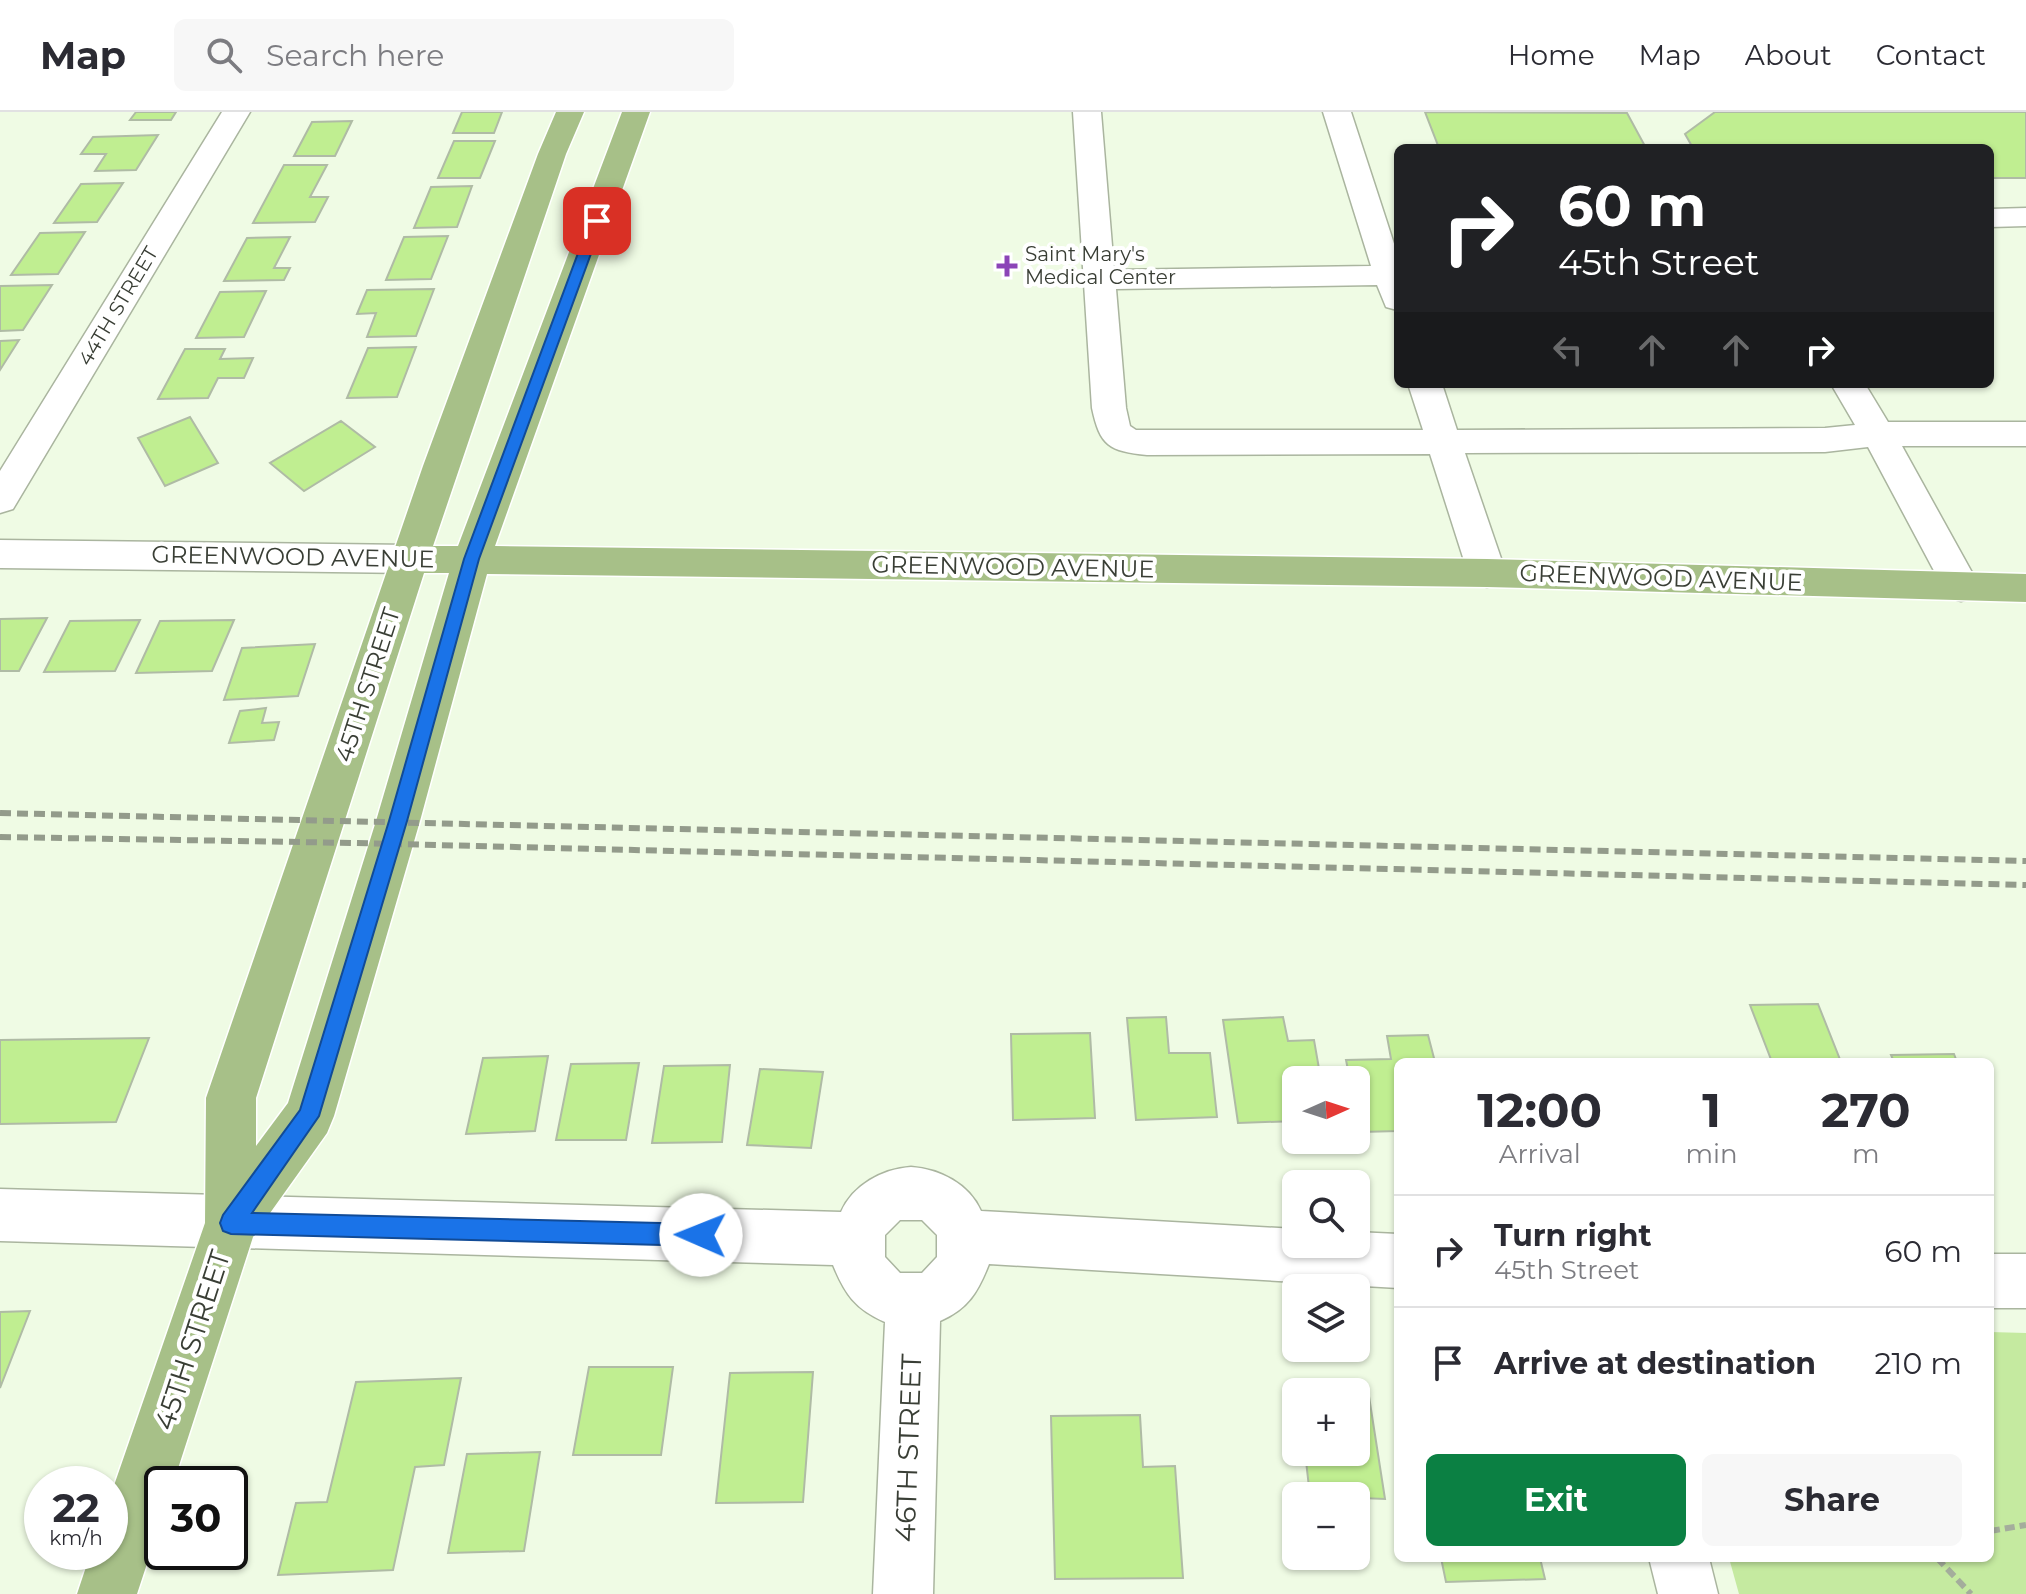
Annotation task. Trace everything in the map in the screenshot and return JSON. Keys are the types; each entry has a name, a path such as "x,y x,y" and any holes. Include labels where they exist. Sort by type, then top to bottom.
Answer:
{"main road":[{"name":"45TH STREET","path":"231,1223 231,1098 410,559 541,183 570,112"},
{"name":"45TH STREET","path":"107,1594 231,1223 309,1116 398,821 472,559 636,112"},
{"name":"GREENWOOD AVENUE","path":"410,559 1487,573 2026,588"}],"street":[{"name":"44TH STREET","path":"0,500 236,112"},
{"path":"1087,112 1109,408 1114,432 1128,441 1444,443 1825,440 1878,434 2026,434"},
{"path":"1337,112 1394,281"},
{"path":"1994,218 2026,217"},
{"path":"1100,280 1394,284"},
{"path":"1426,388 1487,573"},
{"path":"1850,388 1908,484 1961,587"},
{"name":"GREENWOOD AVENUE","path":"0,554 410,559"},
{"path":"920,1191 935,1196 948,1206 959,1220 964,1236 961,1263 946,1287 931,1298 913,1302 897,1301 871,1285 858,1255 865,1222 888,1197 920,1191"},
{"path":"0,1215 859,1239"},
{"path":"964,1236 1394,1261"},
{"path":"1994,1281 2026,1281"},
{"name":"46TH STREET","path":"903,1594 913,1302"},
{"path":"1680,1562 1688,1594"}],"path":[{"path":"1994,1530 2026,1525"},
{"path":"1941,1562 1971,1594"}],"green space":[{"path":"1994,1332 2026,1333 2026,1594 1739,1594 1730,1562 1994,1562"}],"building":[{"path":"136,112 176,112 171,120 130,120"},
{"path":"462,112 502,112 494,133 453,133"},
{"path":"1425,112 1627,113 1644,144 1437,144"},
{"path":"1715,112 2026,112 2026,178 1994,178 1994,144 1691,144 1685,134"},
{"path":"352,121 335,156 294,156 312,122"},
{"path":"158,135 136,170 95,171 106,154 81,154 93,137"},
{"path":"454,141 495,141 480,178 438,178"},
{"path":"284,165 327,165 310,197 328,197 315,222 253,223"},
{"path":"123,183 97,222 54,223 81,184"},
{"path":"472,186 457,227 414,228 431,187"},
{"path":"85,232 58,274 11,275 40,233"},
{"path":"448,236 431,279 386,280 404,237"},
{"path":"290,237 274,268 290,268 284,280 224,281 247,238"},
{"path":"52,285 23,330 0,331 0,286"},
{"path":"434,289 416,336 367,337 376,313 357,314 367,290"},
{"path":"266,291 244,337 196,338 220,292"},
{"path":"19,340 0,370 0,341"},
{"path":"416,347 397,397 347,398 368,348"},
{"path":"185,349 225,349 220,359 253,358 244,378 218,378 208,398 158,399"},
{"path":"190,417 218,463 165,486 138,438"},
{"path":"341,421 375,447 304,491 270,463"},
{"path":"47,618 19,671 0,671 0,619"},
{"path":"140,620 115,671 44,672 70,621"},
{"path":"234,620 212,671 136,673 160,621"},
{"path":"315,644 298,696 224,700 242,648"},
{"path":"266,708 262,723 279,722 274,740 229,743 240,711"},
{"path":"1818,1004 1839,1058 1770,1058 1750,1005"},
{"path":"1166,1017 1169,1053 1210,1053 1217,1117 1136,1120 1127,1018"},
{"path":"1283,1017 1288,1041 1314,1040 1319,1066 1282,1066 1282,1121 1238,1123 1223,1020"},
{"path":"1090,1033 1095,1118 1013,1120 1011,1034"},
{"path":"1428,1035 1434,1058 1394,1058 1394,1131 1370,1132 1370,1066 1347,1066 1346,1060 1391,1059 1387,1036"},
{"path":"149,1038 116,1122 0,1124 0,1040"},
{"path":"1954,1054 1956,1058 1892,1058 1891,1055"},
{"path":"548,1056 535,1131 466,1134 483,1058"},
{"path":"639,1063 626,1140 556,1140 571,1064"},
{"path":"730,1065 722,1142 652,1143 664,1066"},
{"path":"760,1069 823,1072 811,1148 747,1145"},
{"path":"30,1311 0,1388 0,1312"},
{"path":"589,1367 673,1367 661,1455 573,1455"},
{"path":"813,1372 803,1502 716,1503 730,1373"},
{"path":"461,1378 444,1465 415,1467 393,1570 278,1575 296,1503 327,1502 356,1382"},
{"path":"1370,1403 1385,1499 1370,1498 1370,1482 1308,1482 1307,1466 1370,1466"},
{"path":"1140,1415 1143,1467 1175,1466 1183,1578 1055,1579 1051,1416"},
{"path":"540,1452 524,1551 448,1553 467,1454"},
{"path":"1442,1562 1541,1562 1545,1579 1446,1582"}],"railway":[{"path":"0,813 2026,861"},
{"path":"0,837 356,843 2026,885"}],"place":[{"name":"Saint Mary's Medical Center","path":"1007,266"}],"route":[{"path":"597,221 472,559 398,821 309,1116 231,1223 701,1235"}]}
